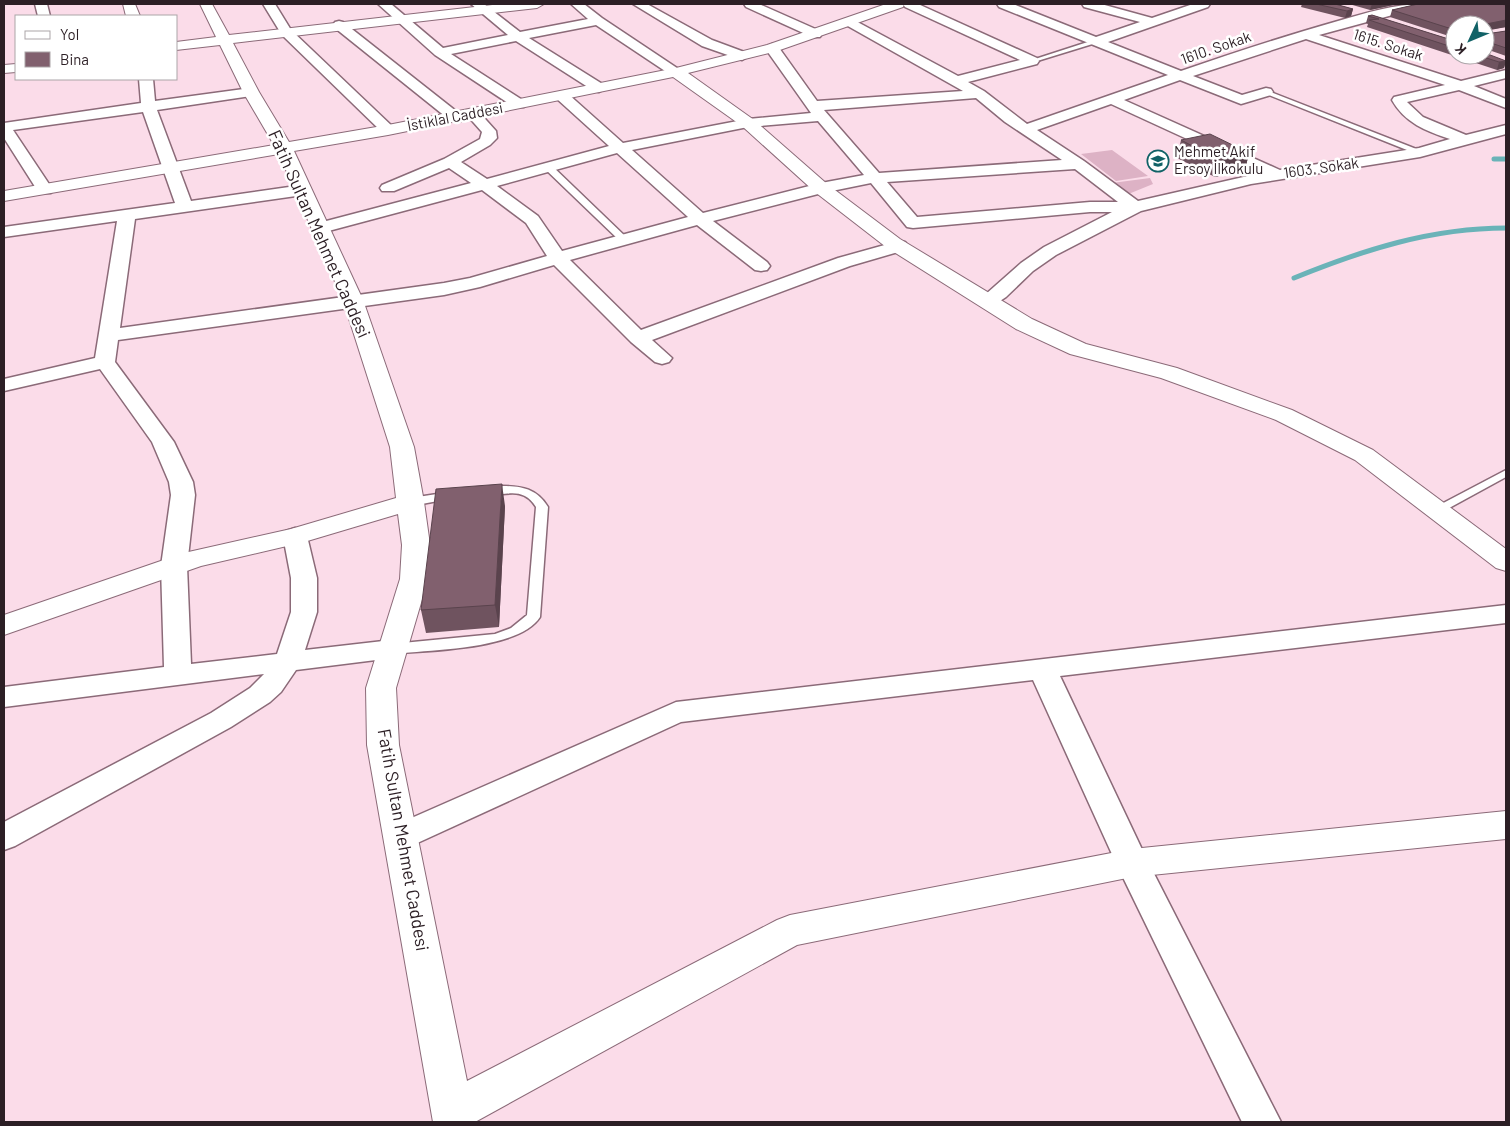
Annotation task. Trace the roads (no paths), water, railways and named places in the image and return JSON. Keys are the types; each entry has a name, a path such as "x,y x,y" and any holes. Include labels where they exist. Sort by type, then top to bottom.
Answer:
{"street":[{"name":"Fatih Sultan Mehmet Caddesi","path":"206,4 251,92 285,148 353,300 402,447 416,545 414,579 381,688 383,745 402,836 446,1118"},
{"path":"269,4 286,32 388,130"},
{"path":"384,4 404,18 440,52 519,104"},
{"path":"178,46 404,18 480,6 536,4"},
{"path":"577,4 598,21 676,72 748,123 821,188 899,246 1024,324 1078,349 1169,373 1284,415 1364,455 1506,562"},
{"path":"639,4 707,43 742,56"},
{"path":"750,4 816,34"},
{"name":"İstiklal Caddesi","path":"4,196 456,118 676,72 772,48 898,4"},
{"path":"909,4 1032,61"},
{"path":"1003,4 1241,100 1266,92"},
{"path":"1088,4 1150,21"},
{"path":"1097,41 1150,21 1204,4"},
{"name":"1610. Sokak","path":"1026,129 1262,48 1369,16 1418,4"},
{"path":"480,6 518,37 599,88"},
{"path":"1350,10 1396,24"},
{"path":"440,52 598,21"},
{"path":"850,22 979,94 1010,119 1078,164 1135,207"},
{"path":"339,26 456,118"},
{"name":"1615. Sokak","path":"1306,36 1460,85 1506,104"},
{"path":"772,48 818,111 913,223 1090,207 1135,207"},
{"path":"956,81 1032,61"},
{"path":"1465,140 1416,119 1407,112 1399,100 1506,74"},
{"path":"146,80 148,106 172,168 184,206"},
{"path":"45,190 4,127 251,92"},
{"path":"320,228 482,183 619,148 818,111 979,94"},
{"path":"562,96 700,218 761,266"},
{"path":"1113,100 1277,174"},
{"path":"388,188 480,147 489,138 489,131 473,114"},
{"name":"1603. Sokak","path":"1135,207 1232,182 1420,152 1506,129"},
{"path":"450,162 504,197 532,220 557,258 638,338 662,358"},
{"path":"109,335 444,289 473,283 700,218 821,188 874,178 1078,164"},
{"path":"4,232 303,190"},
{"path":"987,301 999,293 1027,267 1050,251 1135,207"},
{"path":"127,214 105,362 143,412 171,456 177,470 183,495 174,566 178,675"},
{"path":"638,338 844,262 899,246"},
{"path":"4,384 105,362"},
{"path":"7,622 174,566 295,536 411,502"},
{"path":"4,837 221,720 260,695 281,674 288,662 304,612 304,578 295,536"},
{"path":"402,836 676,712 1506,614"},
{"path":"4,697 392,649"},
{"path":"1042,668 1132,863 1262,1122"},
{"path":"446,1118 790,931 1132,863 1506,825"}],"lane":[{"path":"1032,61 1097,41"},
{"path":"1266,92 1420,152"},
{"path":"547,166 623,239"},
{"path":"1436,510 1506,473"},
{"path":"392,649 496,638 516,630 534,616 542,507 540,501 534,496 518,490 508,489 479,493"},
{"path":"411,502 459,495"}],"waterway":[{"path":"1494,159 1506,159"},
{"path":"1294,278 1346,258 1398,242 1451,232 1506,228"}],"place":[{"name":"Mehmet Akif Ersoy İlkokulu","path":"1158,161"}]}
